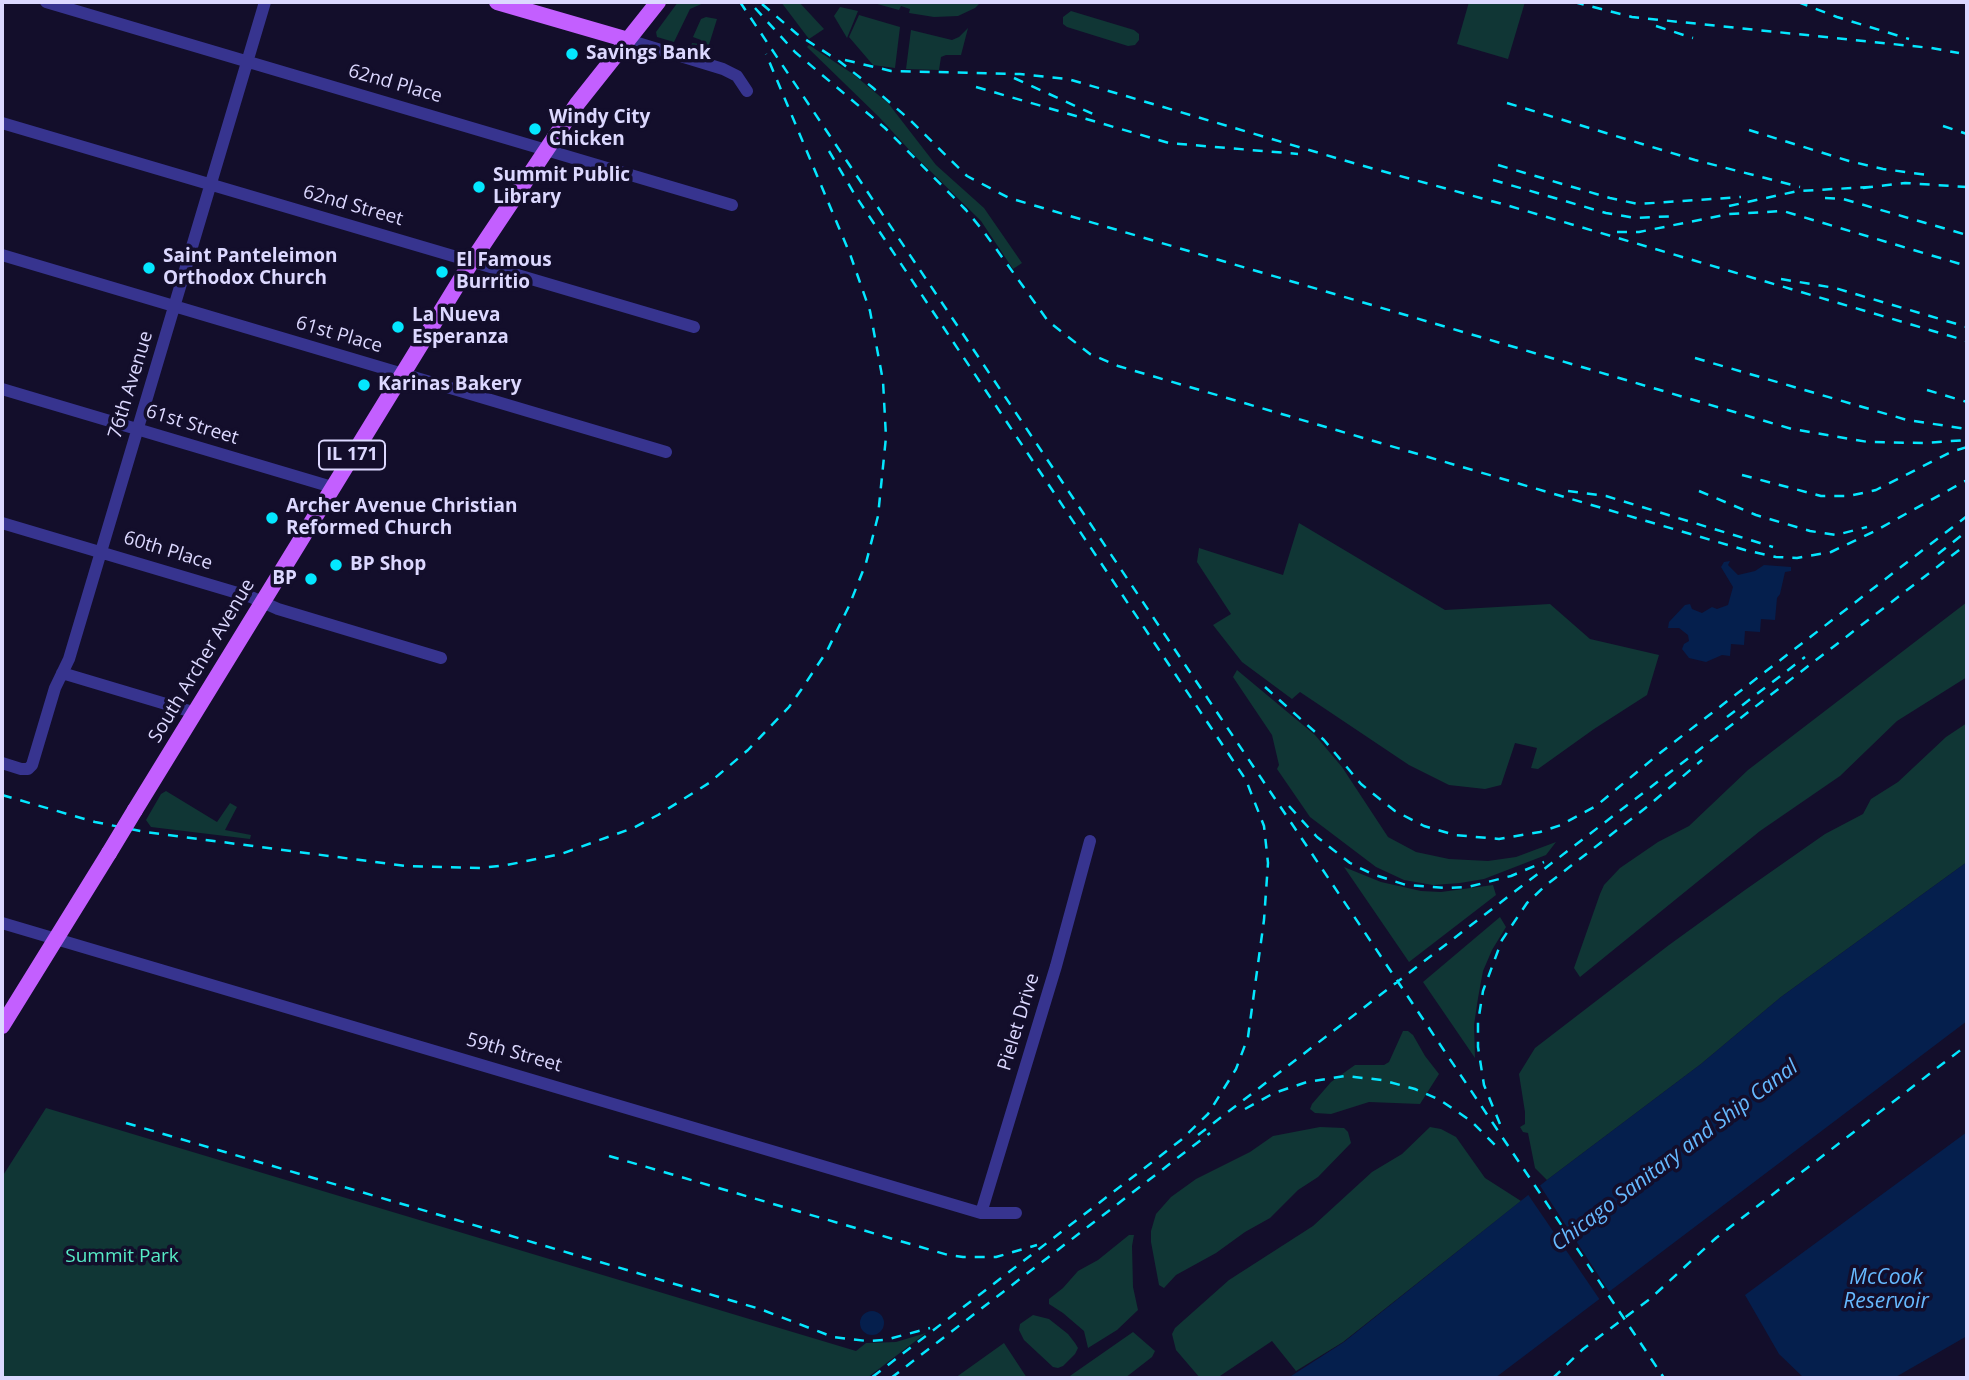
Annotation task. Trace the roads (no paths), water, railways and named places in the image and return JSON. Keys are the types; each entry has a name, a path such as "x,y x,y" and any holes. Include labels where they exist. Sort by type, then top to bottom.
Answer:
{"main road":[{"path":"497,2 628,40"},
{"name":"IL 171","path":"628,40 658,2"},
{"name":"South Archer Avenue","path":"2,1026 472,261 584,94 628,40"}],"street":[{"name":"62nd Place","path":"46,2 732,205"},
{"name":"76th Avenue","path":"2,763 21,769 28,769 32,765 55,688 69,659 265,2"},
{"path":"628,40 712,65 737,76 747,92"},
{"name":"62nd Street","path":"2,123 694,327"},
{"name":"61st Place","path":"2,255 666,452"},
{"name":"61st Street","path":"2,389 332,487"},
{"name":"60th Place","path":"2,523 251,597 441,658"},
{"path":"62,673 196,713"},
{"name":"Pielet Drive","path":"981,1213 1056,966 1090,841"},
{"name":"59th Street","path":"2,923 803,1158 981,1213 1016,1213"}],"water":[{"path":"1730,561 1728,565 1738,575 1755,571 1764,565 1791,567 1791,571 1785,572 1777,598 1775,620 1761,619 1760,632 1745,631 1744,645 1731,644 1730,656 1722,655 1706,662 1689,658 1682,649 1689,641 1688,635 1679,628 1668,628 1669,622 1685,605 1690,604 1692,609 1702,613 1712,607 1717,609 1728,605 1733,587 1721,567 1724,562"},
{"name":"Chicago Sanitary and Ship Canal","path":"1967,862 1967,1021 1495,1378 1288,1378 1344,1342 1547,1180 1701,1064 1781,997"},
{"name":"McCook Reservoir","path":"1967,1132 1967,1336 1894,1378 1804,1378 1779,1354 1745,1295"},
{"path":"872,1311 880,1315 884,1323 880,1331 872,1335 864,1331 860,1323 864,1315"}],"railway":[{"path":"740,2 1664,1378"},
{"path":"1574,2 1632,17 1959,53"},
{"path":"1798,2 1909,39"},
{"path":"762,4 797,34 839,61 872,87 967,176 1009,198 1792,429 1868,442 1923,443 1967,440"},
{"path":"755,8 795,52 885,128 966,210 1048,321 1090,354 1118,366 1776,557 1797,558 1831,552 1967,480"},
{"path":"1656,26 1693,38"},
{"path":"2,795 95,822 145,832 406,866 481,868 561,854 633,828 709,783 748,750 789,707 801,690 827,651 849,606 866,563 878,516 886,437 883,381 870,311 850,254 766,54"},
{"path":"845,60 891,71 1020,74 1068,79 1967,341"},
{"path":"1014,78 1093,114"},
{"path":"976,87 1169,143 1298,154"},
{"path":"1507,103 1695,160 1800,187"},
{"path":"1943,126 1967,134"},
{"path":"1749,130 1849,161 1928,175"},
{"path":"829,151 855,195 1246,780 1264,826 1268,863 1264,920 1248,1037 1236,1069 1208,1114 1181,1140 871,1378"},
{"path":"1498,165 1638,204 1741,197"},
{"path":"1493,180 1606,213 1635,218 1677,216"},
{"path":"1863,188 1905,183 1967,187"},
{"path":"1729,206 1798,191 1871,187"},
{"path":"1825,198 1843,199 1967,235"},
{"path":"1617,232 1639,232 1729,214 1783,211 1967,266"},
{"path":"1781,279 1835,288 1967,327"},
{"path":"1695,358 1907,420 1967,429"},
{"path":"1927,390 1967,402"},
{"path":"1742,475 1821,496 1849,496 1876,490 1951,452 1967,447"},
{"path":"1568,491 1606,496 1773,547"},
{"path":"1699,491 1756,515 1810,531 1836,535 1867,527"},
{"path":"1265,687 1324,740 1361,784 1395,811 1424,826 1455,835 1499,839 1540,832 1561,825 1596,806 1660,753 1967,516"},
{"path":"1938,554 1967,531"},
{"path":"1198,1135 1967,544"},
{"path":"1727,717 1805,657"},
{"path":"1500,1124 1484,1085 1478,1047 1478,1022 1483,991 1502,940 1527,903 1545,886 1702,760"},
{"path":"1289,806 1317,837 1350,863 1372,874 1406,885 1468,887 1511,876 1544,862"},
{"path":"1553,1378 1583,1349 1651,1298 1716,1238 1967,1045"},
{"path":"1245,1109 1274,1093 1307,1082 1345,1076 1382,1080 1415,1089 1440,1100 1471,1121 1500,1150"},
{"path":"126,1123 760,1309 833,1337 885,1340 930,1328"},
{"path":"891,1378 1210,1133"},
{"path":"609,1156 948,1255 996,1257 1037,1245"}],"place":[{"name":"Savings Bank","path":"572,54"},
{"name":"Windy City Chicken","path":"535,129"},
{"name":"Summit Public Library","path":"479,187"},
{"name":"Saint Panteleimon Orthodox Church","path":"149,268"},
{"name":"El Famous Burritio","path":"442,272"},
{"name":"La Nueva Esperanza","path":"398,327"},
{"name":"Karinas Bakery","path":"364,385"},
{"name":"Archer Avenue Christian Reformed Church","path":"272,518"},
{"name":"BP Shop","path":"336,565"},
{"name":"BP","path":"311,579"}],"park label":[{"name":"Summit Park","path":"122,1257"}]}
